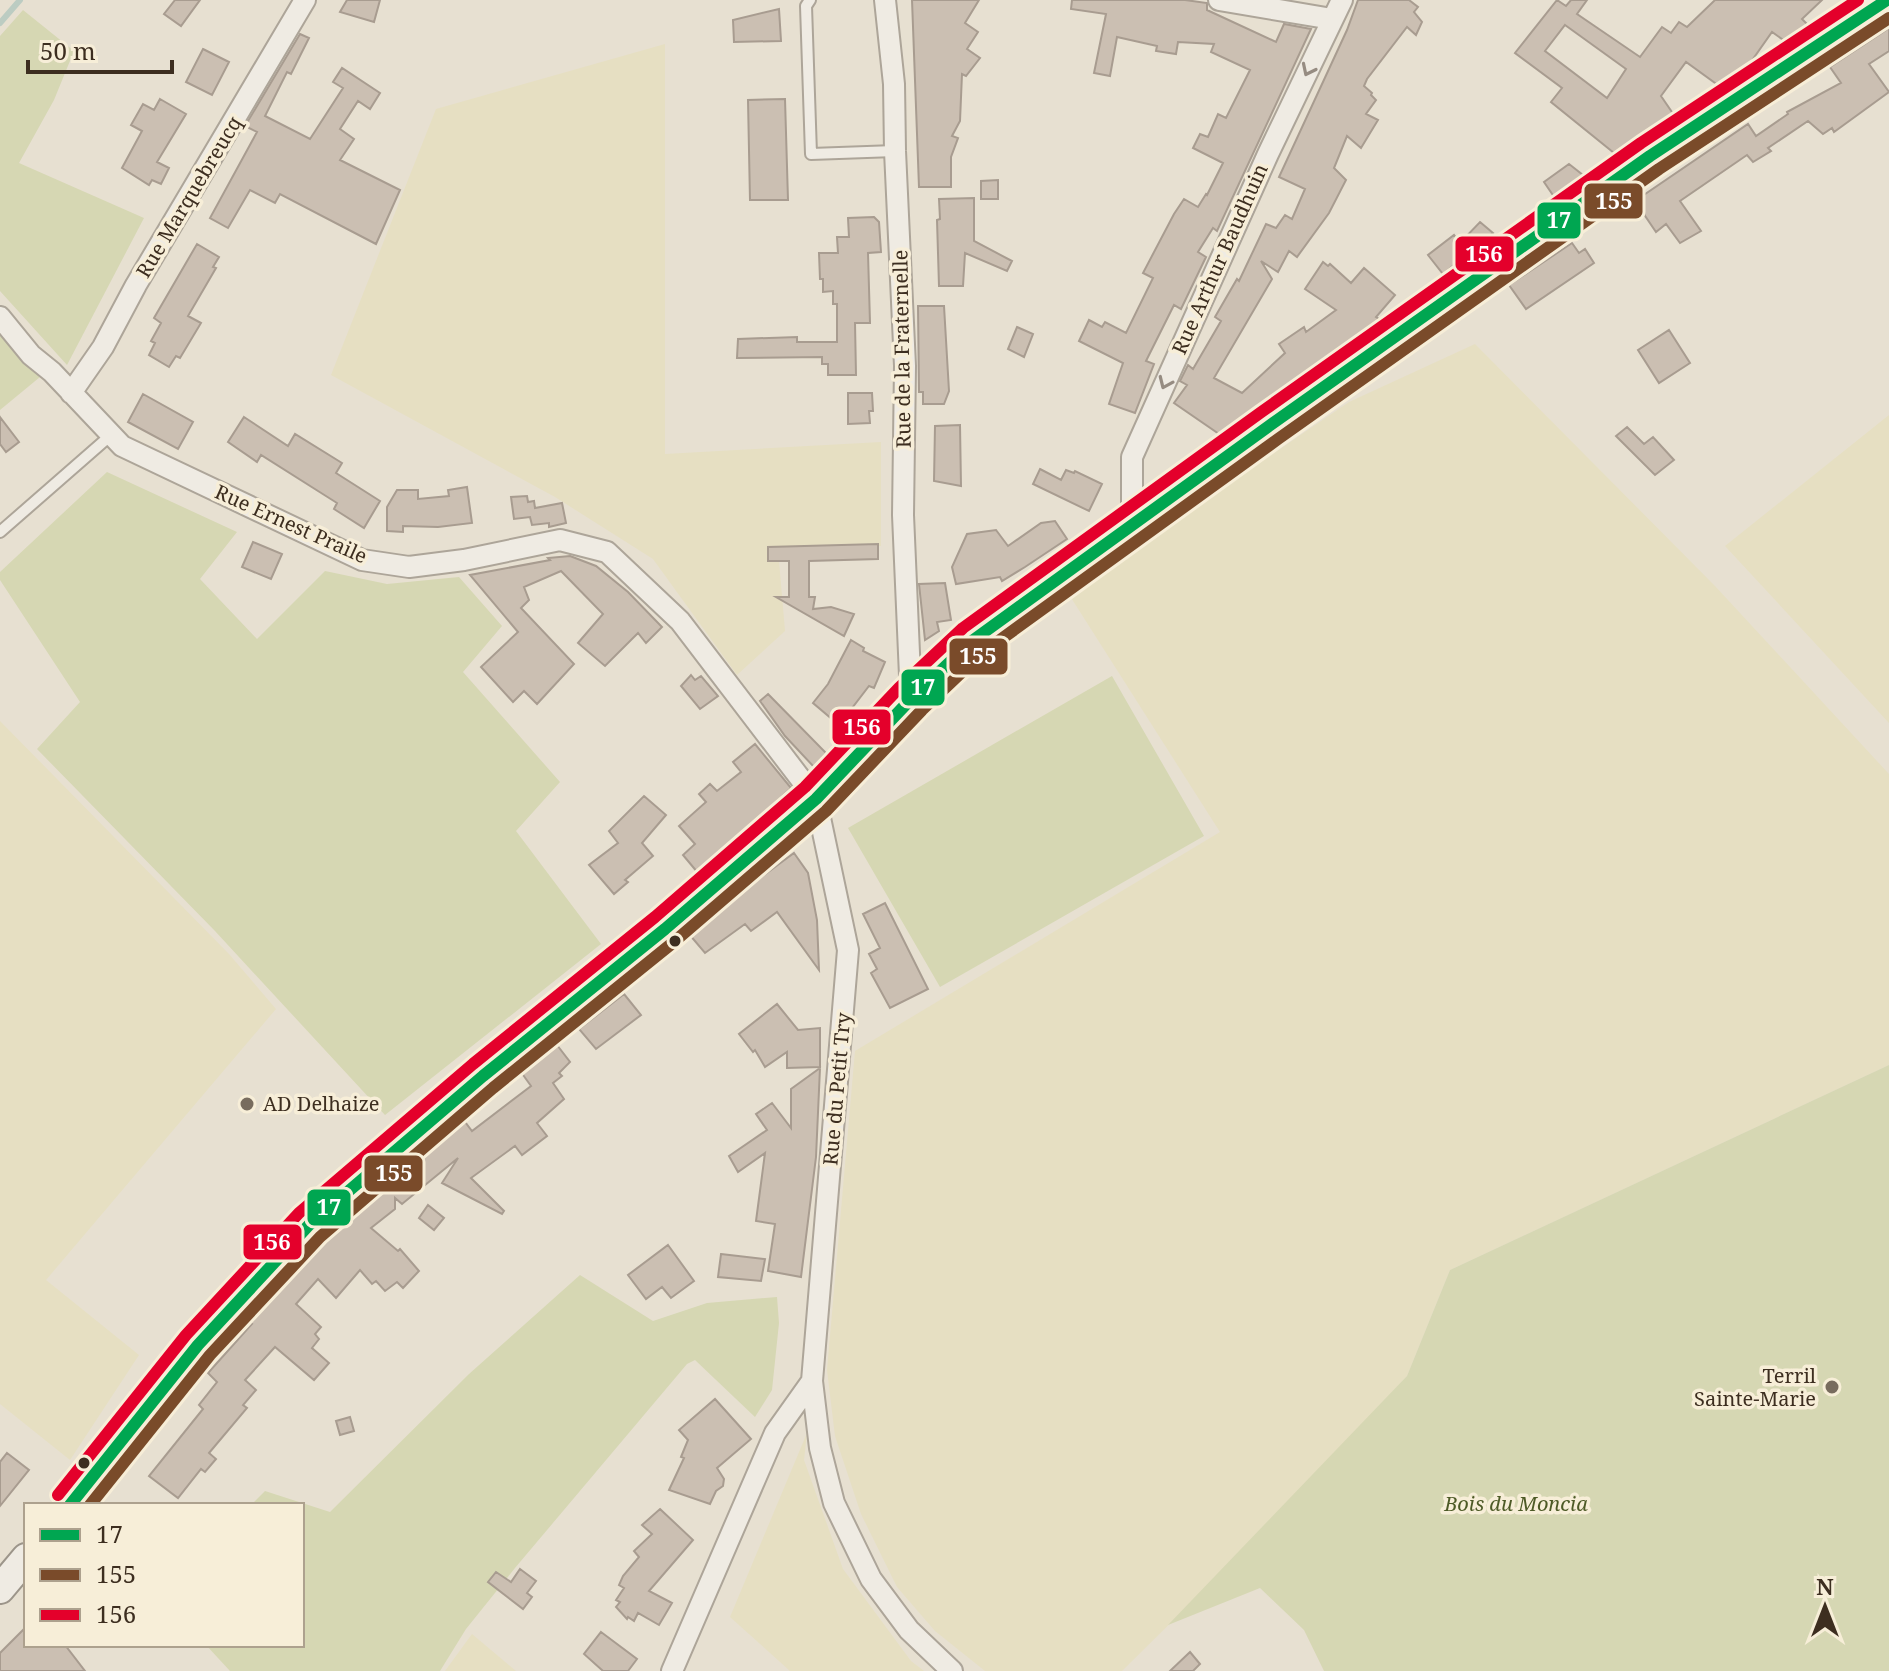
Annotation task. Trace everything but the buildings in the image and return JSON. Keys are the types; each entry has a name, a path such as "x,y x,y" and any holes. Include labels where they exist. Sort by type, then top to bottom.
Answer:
{"main road":[{"path":"72,1503 198,1345 309,1225 816,799 911,699 972,641 1650,156 1887,0"},
{"path":"0,1589 24,1560"}],"street":[{"name":"Rue Marquebreucq","path":"71,393 103,347 136,285 305,0"},
{"name":"Rue de la Fraternelle","path":"885,0 894,84 905,366 903,515 911,699"},
{"path":"1219,0 1332,19"},
{"name":"Rue Arthur Baudhuin","path":"1132,526 1132,457 1268,154 1342,0"},
{"name":"Rue Ernest Praile","path":"0,317 31,355 52,372 122,446 362,560 409,567 464,560 560,540 607,552 680,621 816,799"},
{"name":"Rue du Petit Try","path":"816,799 848,950 812,1381 820,1448 834,1503 871,1579 909,1630 952,1671"},
{"path":"672,1671 775,1433 812,1381"}],"lane":[{"path":"810,0 806,6 811,154 895,151"},
{"path":"0,532 111,435"}],"shaded area":[{"path":"665,44 665,454 881,442 881,546 778,549 785,631 737,675 653,559 555,497 331,375 436,109"},
{"path":"1475,344 1715,586 1889,774 1889,1065 1450,1270 1407,1376 1287,1508 1122,1671 985,1671 935,1631 897,1587 861,1514 835,1436 827,1370 855,1051 1220,832 1068,593 1349,402"},
{"path":"1889,415 1889,723 1725,546"},
{"path":"0,721 229,954 276,1009 46,1280 139,1355 70,1460 0,1404"},
{"path":"807,1433 804,1460 843,1569 911,1661 924,1671 790,1671 730,1617"},
{"path":"472,1634 516,1671 445,1671"}],"green space":[{"path":"23,10 74,51 54,100 19,163 144,218 67,365 0,291 0,36"},
{"path":"0,334 40,377 0,410"},
{"path":"107,472 237,532 200,579 257,639 325,571 387,584 459,577 502,626 463,672 560,782 516,831 601,944 385,1115 215,931 37,749 80,702 0,580 0,572"},
{"path":"1112,676 1204,836 940,987 848,828"},
{"name":"Bois du Moncia","path":"1889,1065 1889,1671 1324,1671 1304,1630 1260,1588 1168,1625 1407,1376 1450,1270"},
{"path":"580,1275 653,1321 707,1303 777,1297 779,1323 772,1390 755,1417 695,1360 687,1364 515,1568 466,1629 440,1671 230,1671 208,1647 304,1647 304,1504 330,1512 469,1374"},
{"path":"265,1491 302,1503 253,1503"}],"waterway":[{"path":"0,23 20,0"}],"transit line":[{"name":"156","path":"58,1495 186,1335 299,1213 473,1064 655,917 805,787 899,688 963,628 1641,143 1858,0"},
{"name":"17","path":"72,1503 198,1345 309,1225 816,799 911,699 972,641 1650,156 1887,0"},
{"name":"155","path":"92,1503 210,1355 320,1237 493,1088 675,941 826,811 922,710 982,653 1659,169 1889,18"}],"place":[{"name":"AD Delhaize","path":"247,1104"},
{"name":"Terril Sainte-Marie","path":"1832,1387"}]}
